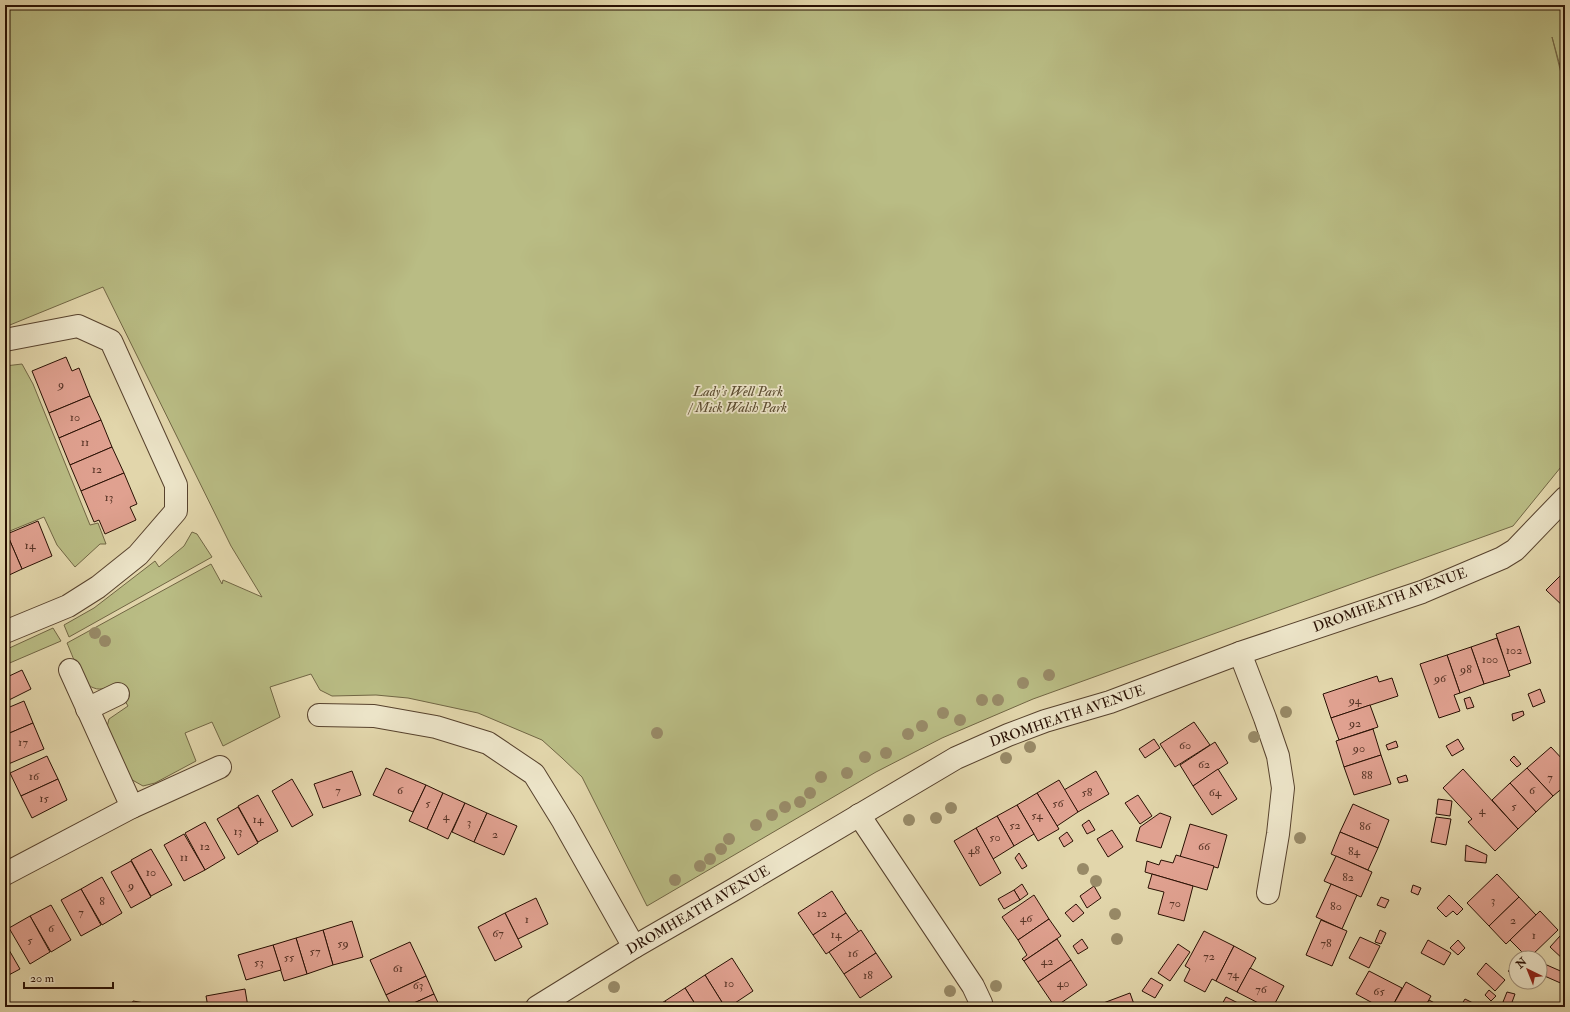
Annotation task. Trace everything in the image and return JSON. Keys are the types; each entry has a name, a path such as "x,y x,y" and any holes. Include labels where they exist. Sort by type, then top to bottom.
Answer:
{"street":[{"path":"5,340 78,326 111,342 176,485 176,511 138,555 98,587 68,606 5,632"},
{"name":"DROMHEATH AVENUE","path":"539,1007 634,947 956,758 1000,738 1045,721 1110,702 1240,653 1422,592 1502,558 1515,550 1565,498"},
{"path":"1240,653 1278,756 1283,788 1278,834 1268,894"},
{"path":"70,670 132,807"},
{"path":"87,709 118,694"},
{"path":"318,715 374,716 436,727 488,743 534,774 563,821 634,947"},
{"path":"5,874 132,807 220,767"},
{"path":"859,815 976,991 982,1007"}],"green space":[{"name":"Lady's Well Park / Mick Walsh Park","path":"5,5 1565,5 1565,84 1552,37 1565,89 1565,462 1513,526 1033,699 942,738 876,772 647,906 582,777 542,740 478,713 408,698 376,695 332,696 320,690 311,674 270,687 280,717 223,746 212,722 185,733 196,761 155,783 143,786 127,777 106,731 109,719 128,706 115,684 99,689 90,686 85,681 67,643 211,564 222,584 223,580 262,597 231,546 103,287 5,327"},
{"path":"22,364 33,384 90,525 98,523 106,544 100,544 75,567 57,545 44,517 5,533 5,432 7,431 5,427 5,366"},
{"path":"192,532 197,534 212,557 69,637 64,625 94,608 155,561 159,567 184,546"},
{"path":"53,628 61,641 5,665 5,650"}],"building":[{"path":"66,357 72,371 79,368 90,396 49,413 32,371"},
{"path":"90,396 101,420 59,438 49,413"},
{"path":"101,420 112,447 70,465 59,438"},
{"path":"112,447 124,473 81,491 70,465"},
{"path":"124,473 137,504 130,507 136,520 105,534 99,520 94,522 81,491"},
{"path":"38,521 52,556 22,569 7,534"},
{"path":"7,534 22,569 5,577 5,535"},
{"path":"1565,571 1565,608 1546,590"},
{"path":"1519,626 1531,663 1508,671 1496,634"},
{"path":"1497,638 1510,676 1484,684 1471,647"},
{"path":"1471,647 1484,684 1460,693 1447,655"},
{"path":"1447,655 1460,693 1454,695 1460,711 1439,718 1420,664"},
{"path":"22,670 31,689 5,702 5,678"},
{"path":"1377,676 1379,682 1392,678 1398,696 1331,718 1323,694"},
{"path":"1540,689 1545,702 1533,707 1528,694"},
{"path":"1470,697 1474,707 1467,709 1464,699"},
{"path":"24,701 33,723 5,735 5,709"},
{"path":"1370,705 1378,727 1339,740 1331,718"},
{"path":"1523,711 1524,715 1513,721 1512,714"},
{"path":"1194,722 1210,745 1175,767 1160,744"},
{"path":"33,723 44,749 6,765 5,735"},
{"path":"1373,729 1381,755 1344,767 1336,741"},
{"path":"1154,739 1160,748 1145,758 1139,749"},
{"path":"1458,739 1464,749 1452,756 1446,746"},
{"path":"1396,741 1398,747 1388,750 1386,745"},
{"path":"1215,742 1228,763 1193,786 1180,765"},
{"path":"1551,747 1565,762 1565,786 1553,796 1527,768"},
{"path":"1381,755 1391,784 1354,795 1344,767"},
{"path":"47,756 58,779 21,796 10,773"},
{"path":"1514,756 1521,764 1517,767 1510,760"},
{"path":"386,768 426,785 413,812 373,795"},
{"path":"1527,768 1553,796 1536,812 1510,783"},
{"path":"1218,769 1237,799 1212,815 1193,786"},
{"path":"1463,769 1518,829 1495,851 1468,822 1472,819 1443,788"},
{"path":"352,771 361,795 323,808 314,784"},
{"path":"1096,771 1109,794 1078,812 1064,790"},
{"path":"1406,775 1408,781 1399,783 1397,778"},
{"path":"58,779 67,800 32,818 21,796"},
{"path":"292,779 313,815 292,827 272,791"},
{"path":"1059,780 1078,812 1057,826 1037,793"},
{"path":"1510,783 1536,812 1518,829 1492,800"},
{"path":"426,785 443,793 427,829 409,821"},
{"path":"443,793 465,803 448,839 427,829"},
{"path":"1037,793 1059,829 1038,841 1017,805"},
{"path":"258,795 278,831 258,842 238,806"},
{"path":"1138,795 1152,816 1140,824 1125,803"},
{"path":"1438,799 1452,801 1450,816 1436,814"},
{"path":"465,803 487,813 474,842 452,832"},
{"path":"1353,804 1389,820 1378,848 1340,832"},
{"path":"1017,805 1034,834 1014,846 997,816"},
{"path":"238,807 258,843 238,855 217,819"},
{"path":"487,813 517,826 504,855 474,842"},
{"path":"1160,813 1171,817 1161,848 1136,841 1140,827"},
{"path":"997,816 1014,846 993,859 976,828"},
{"path":"1436,817 1451,819 1446,845 1431,842"},
{"path":"1089,820 1095,830 1087,834 1082,825"},
{"path":"205,822 225,858 205,870 185,833"},
{"path":"1190,824 1227,835 1218,868 1180,857"},
{"path":"976,828 1001,873 980,886 954,841"},
{"path":"1112,830 1123,847 1108,857 1097,839"},
{"path":"1067,832 1073,841 1064,847 1059,838"},
{"path":"1340,832 1378,848 1368,870 1331,854"},
{"path":"184,834 205,870 184,881 164,845"},
{"path":"1466,845 1487,855 1486,863 1465,861"},
{"path":"151,849 172,885 151,896 131,860"},
{"path":"1019,853 1027,866 1022,869 1015,858"},
{"path":"1176,855 1214,866 1207,890 1145,872 1147,861 1159,865 1161,860 1173,863"},
{"path":"1336,856 1372,872 1361,897 1324,881"},
{"path":"131,861 151,897 131,908 111,872"},
{"path":"1152,874 1193,886 1184,921 1158,914 1164,892 1148,888"},
{"path":"1497,874 1519,897 1489,926 1467,903"},
{"path":"102,877 122,913 102,925 81,889"},
{"path":"1022,884 1028,894 1020,900 1014,890"},
{"path":"1331,884 1357,895 1342,929 1316,917"},
{"path":"1413,885 1421,888 1418,895 1411,892"},
{"path":"1094,886 1101,898 1087,908 1080,896"},
{"path":"81,889 101,925 81,936 61,900"},
{"path":"1014,890 1020,900 1004,909 998,899"},
{"path":"832,891 846,913 813,935 798,913"},
{"path":"1034,895 1049,919 1018,940 1002,917"},
{"path":"1449,895 1463,909 1457,915 1453,911 1446,917 1437,908"},
{"path":"1381,897 1389,900 1385,908 1377,905"},
{"path":"1519,897 1536,915 1506,944 1489,926"},
{"path":"536,898 548,924 518,939 505,913"},
{"path":"1076,904 1084,913 1073,922 1065,913"},
{"path":"51,905 71,940 51,952 30,916"},
{"path":"1540,911 1558,930 1537,950 1520,950 1510,940"},
{"path":"505,913 522,947 495,961 478,927"},
{"path":"846,913 859,932 826,954 813,935"},
{"path":"30,916 50,952 30,964 9,928"},
{"path":"1049,919 1061,936 1024,961 1022,959 1027,955 1018,940"},
{"path":"1321,920 1347,931 1332,966 1306,955"},
{"path":"352,921 363,957 333,965 323,930"},
{"path":"323,930 333,965 307,974 296,938"},
{"path":"861,930 876,953 844,974 829,952"},
{"path":"1380,930 1386,933 1381,944 1375,942"},
{"path":"1204,931 1234,946 1216,981 1212,979 1205,992 1184,981 1190,969 1185,966"},
{"path":"1560,936 1565,941 1565,961 1550,947"},
{"path":"1360,937 1380,946 1369,968 1349,958"},
{"path":"296,938 307,974 284,981 273,945"},
{"path":"1057,939 1071,960 1038,982 1024,961"},
{"path":"1082,939 1088,948 1078,954 1073,946"},
{"path":"1428,940 1451,953 1444,965 1421,953"},
{"path":"1458,940 1465,948 1458,955 1450,948"},
{"path":"410,942 426,976 386,995 370,960"},
{"path":"5,943 20,969 5,977"},
{"path":"1178,944 1190,952 1170,981 1158,973"},
{"path":"273,945 281,970 246,980 238,955"},
{"path":"1234,946 1256,958 1237,992 1216,981"},
{"path":"876,953 892,977 860,998 844,974"},
{"path":"732,958 753,991 729,1007 725,1007 705,975"},
{"path":"1071,960 1087,985 1055,1007 1038,982"},
{"path":"1486,963 1505,980 1495,991 1477,974"},
{"path":"1548,966 1565,973 1565,985 1548,978"},
{"path":"1250,968 1284,986 1273,1007 1266,1007 1237,992"},
{"path":"1369,971 1402,988 1392,1007 1380,1007 1356,994"},
{"path":"705,975 725,1007 697,1007 685,988"},
{"path":"426,976 434,994 405,1007 392,1007 386,995"},
{"path":"1151,978 1163,985 1155,998 1142,991"},
{"path":"1406,982 1431,996 1425,1007 1392,1007"},
{"path":"685,988 697,1007 669,1007 665,1001"},
{"path":"245,989 248,1007 208,1007 206,996"},
{"path":"1489,990 1496,996 1491,1001 1485,995"},
{"path":"1507,992 1515,994 1511,1005 1503,1002"},
{"path":"1130,993 1135,1007 1107,1007 1106,1002"},
{"path":"434,994 440,1007 405,1007"},
{"path":"1226,997 1240,1004 1238,1007 1221,1006"},
{"path":"1465,999 1481,1007 1460,1007"},
{"path":"1429,1000 1442,1007 1425,1007"},
{"path":"133,1001 156,1005 156,1007 131,1007"},
{"path":"665,1001 669,1007 655,1007"},
{"path":"1106,1002 1107,1007 1093,1007"}]}
